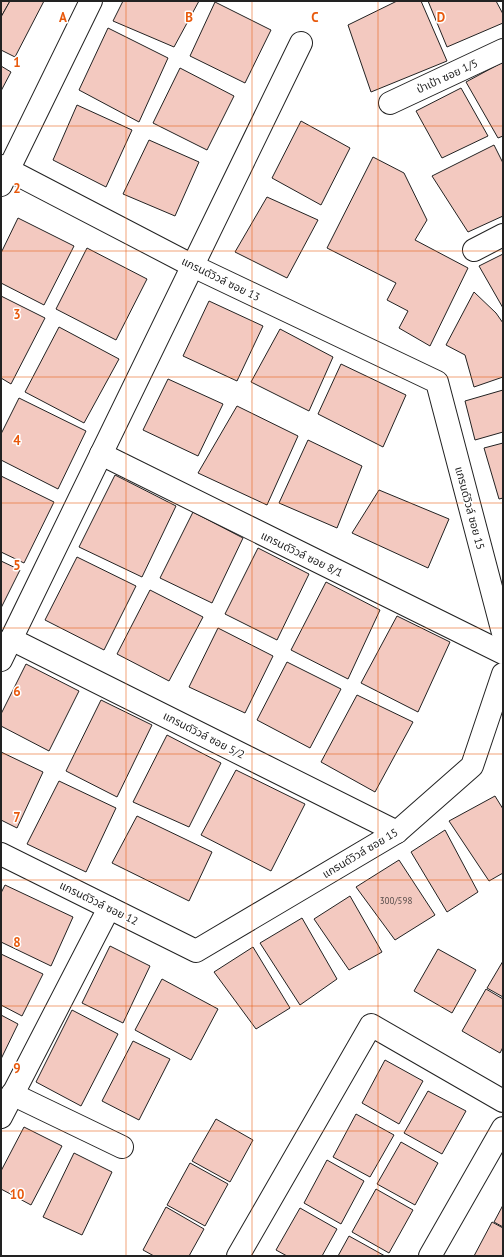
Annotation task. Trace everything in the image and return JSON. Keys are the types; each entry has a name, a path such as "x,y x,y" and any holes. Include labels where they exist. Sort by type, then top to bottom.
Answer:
{"street":[{"name":"แกรนด์วิวล์ ซอย 13","path":"91,1 3,174 437,382"},
{"path":"1,660 301,43"},
{"name":"ป่าเป้า ซอย 1/5","path":"390,103 503,50"},
{"path":"474,250 503,235"},
{"name":"แกรนด์วิวล์ ซอย 15","path":"437,382 503,634"},
{"name":"แกรนด์วิวล์ ซอย 8/1","path":"101,454 503,653"},
{"name":"แกรนด์วิวล์ ซอย 5/2","path":"11,639 397,832"},
{"name":"แกรนด์วิวล์ ซอย 15","path":"196,951 397,832 472,766 503,674"},
{"name":"แกรนด์วิวล์ ซอย 12","path":"1,854 196,951"},
{"path":"1,1117 109,908"},
{"path":"238,1256 371,1025 503,1101"},
{"path":"12,1094 122,1147"},
{"path":"430,1256 503,1128"}],"building":[{"path":"1,1 10,1 1,17"},
{"path":"10,1 44,1 15,57 1,50 1,17"},
{"path":"123,1 199,1 174,47 113,21"},
{"path":"397,1 421,1 447,61 371,92 348,25"},
{"path":"428,1 496,1 503,14 503,23 447,47"},
{"path":"215,2 271,30 245,83 190,56"},
{"path":"108,28 168,58 139,122 79,90"},
{"path":"503,62 503,136 498,138 466,82"},
{"path":"1,66 11,72 1,91"},
{"path":"180,68 234,96 207,150 153,123"},
{"path":"461,88 488,136 442,158 416,111"},
{"path":"77,105 132,130 106,187 53,160"},
{"path":"301,121 350,148 321,205 272,178"},
{"path":"149,140 199,162 175,216 123,194"},
{"path":"494,145 503,163 503,216 468,232 432,176"},
{"path":"373,157 404,173 427,220 415,240 468,268 430,346 399,328 408,311 387,300 396,283 327,248"},
{"path":"267,197 318,220 287,278 235,252"},
{"path":"18,218 74,246 44,305 1,283 1,253"},
{"path":"87,248 147,279 116,340 56,309"},
{"path":"503,254 503,308 479,266"},
{"path":"474,292 496,313 503,323 503,377 474,387 465,355 446,345"},
{"path":"1,296 45,318 11,384 1,378"},
{"path":"209,301 263,326 237,381 183,356"},
{"path":"59,327 119,359 84,423 25,392"},
{"path":"280,329 333,357 309,411 251,382"},
{"path":"341,364 406,395 383,447 318,414"},
{"path":"168,379 223,404 198,456 143,430"},
{"path":"503,390 503,432 475,440 465,401"},
{"path":"19,398 86,431 58,489 1,460 1,434"},
{"path":"237,406 298,436 267,505 198,473"},
{"path":"308,440 362,466 337,528 279,503"},
{"path":"503,443 503,498 499,499 484,448"},
{"path":"115,475 176,506 142,577 79,547"},
{"path":"1,476 54,502 24,563 1,552"},
{"path":"379,490 449,519 428,568 352,533"},
{"path":"193,512 243,538 212,603 160,578"},
{"path":"258,548 309,574 277,640 225,614"},
{"path":"77,557 136,586 104,650 45,620"},
{"path":"1,561 20,570 1,608"},
{"path":"326,582 380,610 348,679 291,650"},
{"path":"150,590 203,617 169,681 117,654"},
{"path":"397,616 450,642 418,712 361,683"},
{"path":"218,628 273,656 245,713 189,687"},
{"path":"287,662 341,689 310,748 257,720"},
{"path":"26,664 79,691 49,751 1,726 1,714"},
{"path":"357,695 413,722 375,792 321,762"},
{"path":"101,700 152,725 117,797 66,771"},
{"path":"167,735 221,763 189,827 133,802"},
{"path":"1,752 43,772 17,828 1,820"},
{"path":"236,770 305,804 271,871 201,835"},
{"path":"59,781 116,808 86,872 27,844"},
{"path":"495,796 503,809 503,873 489,881 449,821"},
{"path":"137,816 212,852 189,901 112,863"},
{"path":"445,830 478,892 447,912 411,852"},
{"path":"399,860 435,915 395,940 356,887"},
{"path":"5,885 73,917 51,966 1,942 1,893"},
{"path":"350,896 382,952 349,970 314,919"},
{"path":"302,918 337,979 300,1005 260,943"},
{"path":"110,946 150,966 123,1023 82,1003"},
{"path":"253,947 290,1008 256,1029 214,972"},
{"path":"438,949 476,970 452,1013 414,991"},
{"path":"1,954 43,974 22,1016 1,1005"},
{"path":"503,961 503,997 487,988"},
{"path":"162,979 218,1009 191,1060 135,1030"},
{"path":"486,989 503,999 503,1047 500,1053 462,1031"},
{"path":"72,1010 118,1034 81,1106 36,1082"},
{"path":"1,1015 18,1024 1,1059"},
{"path":"133,1041 170,1059 139,1120 102,1101"},
{"path":"385,1060 423,1081 399,1124 362,1103"},
{"path":"428,1091 466,1111 442,1154 404,1133"},
{"path":"356,1114 394,1135 370,1177 333,1157"},
{"path":"216,1119 253,1140 230,1182 192,1161"},
{"path":"24,1127 62,1146 31,1205 1,1189 1,1171"},
{"path":"401,1142 438,1163 415,1205 377,1184"},
{"path":"74,1153 112,1172 82,1235 43,1217"},
{"path":"327,1160 364,1181 341,1224 304,1203"},
{"path":"190,1163 228,1184 205,1226 167,1205"},
{"path":"376,1189 413,1210 389,1253 352,1232"},
{"path":"503,1205 503,1227 494,1222"},
{"path":"166,1207 204,1229 189,1256 154,1256 143,1250"},
{"path":"300,1208 337,1229 322,1256 287,1256 276,1250"},
{"path":"492,1222 503,1228 503,1256 474,1256"},
{"path":"349,1236 385,1256 338,1256"}]}
